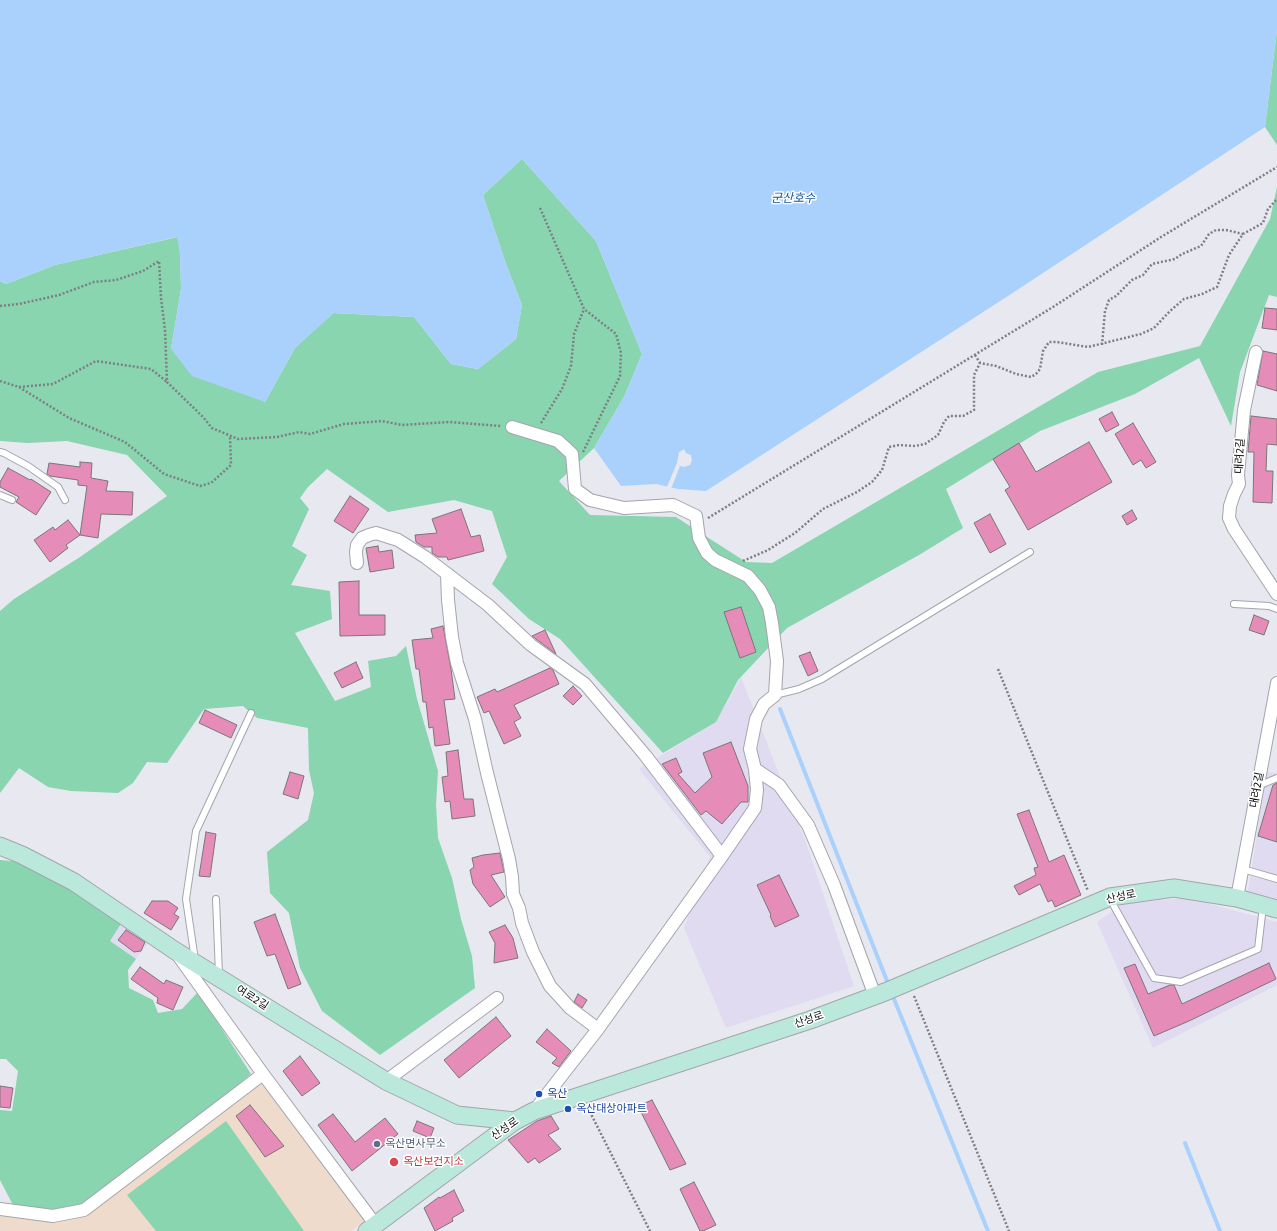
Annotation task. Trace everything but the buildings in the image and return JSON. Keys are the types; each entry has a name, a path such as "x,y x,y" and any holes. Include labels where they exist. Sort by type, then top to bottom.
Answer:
{"street":[{"name":"대려2길","path":"1256,352 1244,410 1238,475 1239,484 1230,506 1229,518 1234,529 1277,594"},
{"path":"512,427 558,441 572,454 575,489 590,500 624,508 673,505 696,516 699,538 707,553 715,560 748,576 760,590 769,607 777,661 775,695 764,704 756,719 750,749 757,790 754,808 722,856 598,1029 534,1111"},
{"path":"357,563 357,545 362,538 376,533 398,540 488,605 531,645 585,684 645,755 722,856"},
{"path":"447,574 450,622 457,663 475,719 509,859 513,894 519,908 522,923 533,952 550,986 570,1008 598,1029"},
{"name":"대려2길","path":"1238,898 1277,683"},
{"path":"754,769 779,785 808,825 880,994"},
{"name":"여로2길","path":"0,846 22,855 74,882 174,950 386,1081 457,1115 515,1121"},
{"name":"산성로","path":"371,1228 515,1121 534,1111 810,1020 880,994 1110,897 1174,888 1238,898 1270,907"},
{"path":"174,950 371,1228"},
{"path":"386,1081 497,998"},
{"path":"0,1209 53,1216 84,1210 263,1074"}],"lane":[{"path":"0,452 28,466 58,487 65,500"},
{"path":"0,495 12,500"},
{"path":"775,695 822,679 1030,552"},
{"path":"1234,604 1269,606 1277,609"},
{"path":"196,964 186,899 196,830 251,713"},
{"path":"1258,786 1277,778"},
{"path":"1243,869 1277,879"},
{"path":"1110,897 1154,978 1181,982 1258,949 1270,907"},
{"path":"216,899 220,978"}],"path":[{"path":"697,525 1053,307 1161,237 1277,167"},
{"path":"975,355 980,363 996,366 1016,374 1031,377 1040,369 1043,351 1049,342 1062,342 1088,347 1102,345 1141,334 1154,328 1170,311 1184,300 1217,288 1228,255 1243,234 1263,223 1268,208 1277,199"},
{"path":"540,208 584,309 616,334 621,353 620,376 581,456"},
{"path":"1102,345 1105,311 1109,300 1116,296 1132,280 1143,274 1152,264 1175,259 1182,254 1201,246 1209,234 1216,230 1226,230 1243,234"},
{"path":"0,306 19,304 59,295 94,282 116,280 143,271 159,261 161,298 165,330 167,382"},
{"path":"540,424 562,389 571,366 574,334 584,309"},
{"path":"18,387 53,384 96,362 151,369 167,382 203,417 212,428 238,439 277,437 300,432 310,434 344,424 382,421 402,425 449,422 512,427"},
{"path":"735,569 740,562 768,550 795,533 823,509 857,492 872,482 882,470 890,447 925,444 938,435 944,422 949,416 963,416 974,410 974,375 980,363"},
{"path":"0,381 18,387 69,418 125,442 164,474 200,486 211,483 231,465 230,436"},
{"path":"998,669 1094,904"},
{"path":"908,983 1009,1231"},
{"path":"582,1095 650,1231"}],"shaded area":[{"path":"741,677 805,840 854,986 726,1028 684,928 710,857 639,769 716,722"},
{"path":"1267,772 1277,773 1277,899 1248,891"},
{"path":"1187,898 1277,922 1277,985 1153,1048 1097,922 1124,903"},
{"path":"122,922 150,941 136,959 110,941"},
{"path":"262,1081 365,1221 351,1231 0,1231 0,1213 54,1221 91,1213"}],"green space":[{"path":"1277,30 1277,145 1265,127"},
{"path":"522,159 596,241 642,354 624,397 594,448 559,481 590,515 676,517 746,562 772,563 1098,372 1200,346 1270,219 1277,187 1277,297 1269,295 1240,372 1231,426 1199,358 1135,394 1040,431 946,489 963,528 919,555 787,628 738,680 716,722 663,753 560,639 529,619 492,584 507,557 492,511 454,500 388,512 327,469 308,487 300,498 309,509 292,546 307,555 291,585 330,591 332,619 295,633 335,701 371,687 368,661 396,656 406,646 417,699 438,771 436,805 438,838 452,878 461,919 472,956 475,988 380,1055 322,1011 300,968 289,913 270,893 267,852 308,820 314,793 309,770 308,728 257,718 243,706 204,709 167,763 147,762 133,783 118,793 71,791 48,787 19,768 0,793 0,611 14,599 80,557 167,496 127,455 67,441 28,443 0,441 0,281 6,284 55,265 178,237 181,289 171,349 265,402 295,348 333,313 414,317 451,364 478,369 516,339 522,305 506,264 483,195"},
{"path":"0,860 22,862 61,882 122,922 110,941 136,959 128,970 129,988 153,1000 158,1013 182,1009 198,992 251,1074 194,1121 80,1207 51,1211 13,1205 0,1180 0,1110 12,1111 18,1071 6,1059 0,1059"},
{"path":"226,1121 304,1231 156,1231 127,1195"}],"water":[{"name":"군산호수","path":"0,0 1277,0 1277,30 1265,127 1011,294 706,491 678,489 656,484 621,486 594,448 624,397 642,354 596,241 522,159 483,195 506,264 522,305 516,339 478,369 451,364 414,317 334,313 295,348 265,402 192,376 171,349 181,289 180,254 177,237 55,265 6,284 0,281"}],"pier":[{"path":"684,449 686,453 691,455 692,460 690,465 684,467 680,466 671,489 666,489 677,463 679,452"}],"waterway":[{"path":"780,709 889,986"},
{"path":"892,994 988,1231"},
{"path":"1185,1143 1220,1231"}],"place":[{"name":"옥산","path":"539,1094"},
{"name":"옥산대상아파트","path":"568,1109"},
{"name":"옥산면사무소","path":"377,1144"},
{"name":"옥산보건지소","path":"394,1162"}]}
